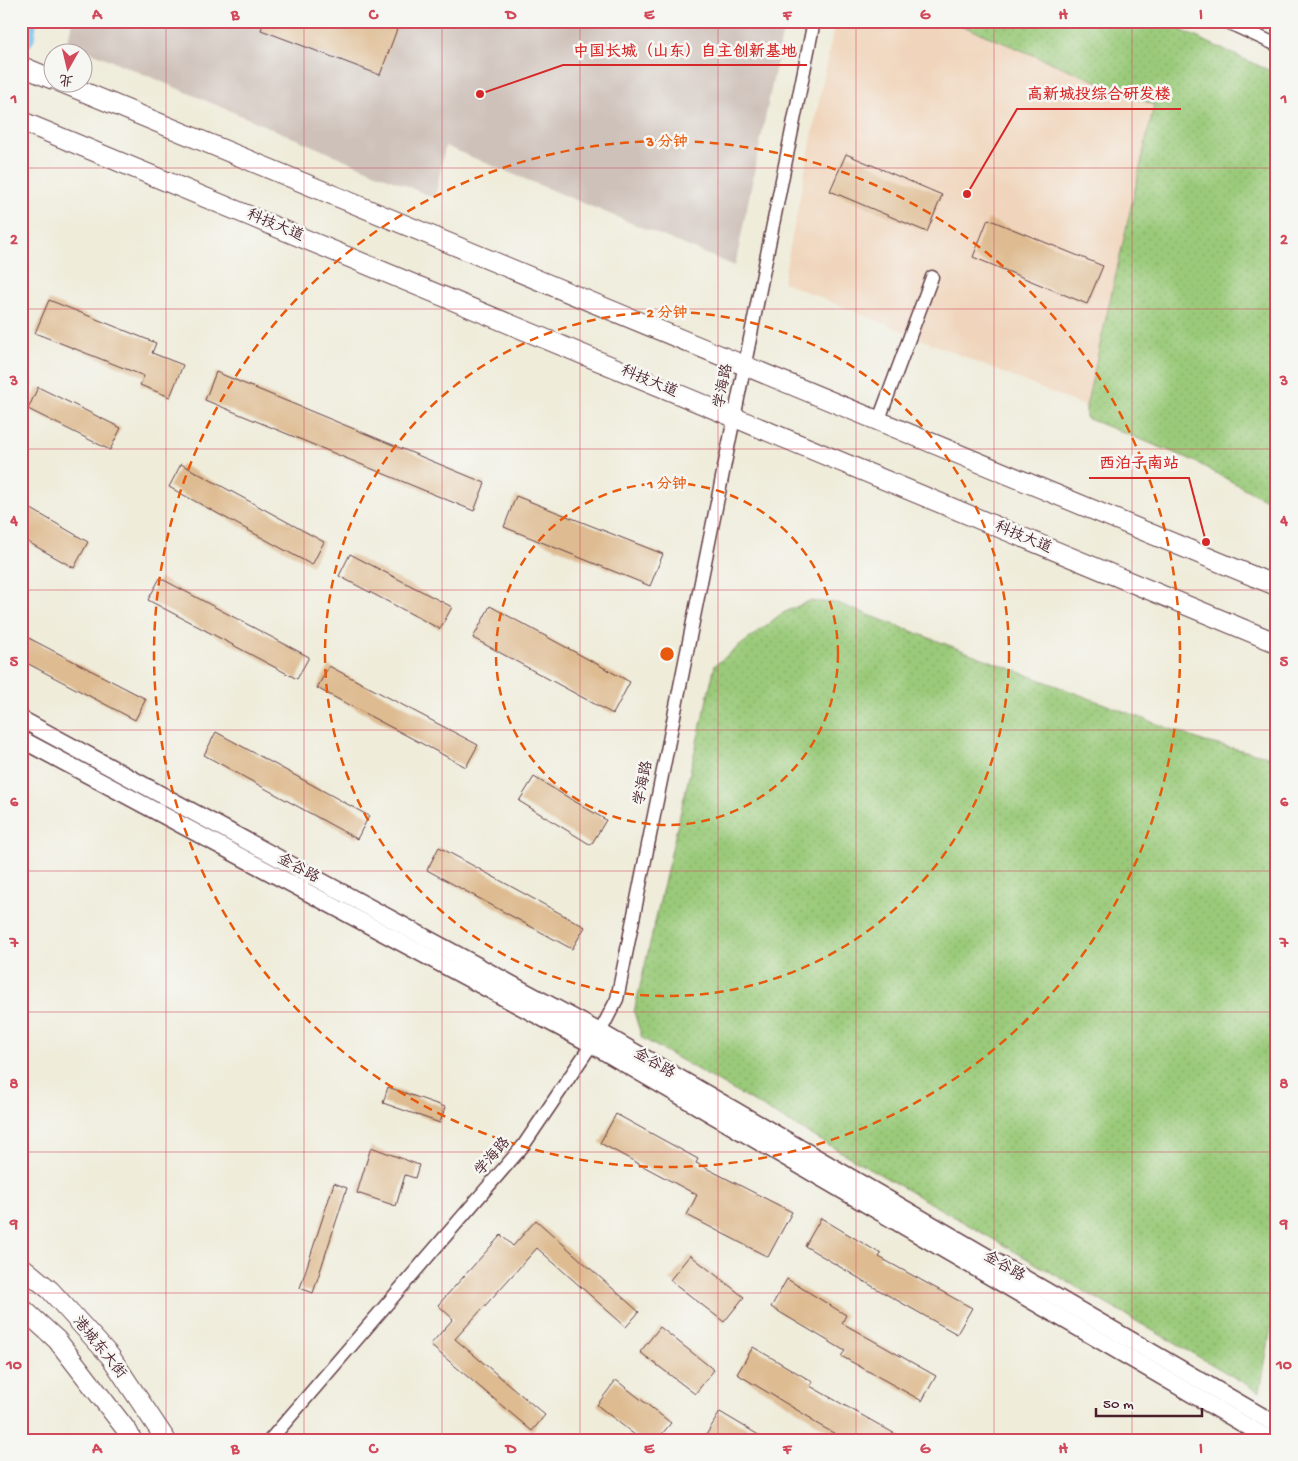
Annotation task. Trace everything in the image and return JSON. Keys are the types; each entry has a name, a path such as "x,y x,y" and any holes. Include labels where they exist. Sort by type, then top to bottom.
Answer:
{"main road":[{"path":"21,66 42,75"},
{"path":"84,92 1277,586"},
{"name":"科技大道","path":"21,121 1277,643"},
{"name":"港城东大街","path":"21,1266 50,1290 110,1356 166,1440"},
{"name":"港城东大街","path":"21,1307 57,1340 128,1432 132,1440"}],"street":[{"name":"学海路","path":"270,1440 523,1146 596,1038 616,999 814,21"},
{"path":"1225,21 1277,45"},
{"path":"878,422 932,277"},
{"name":"金谷路","path":"21,720 596,1038 1277,1425"},
{"name":"金谷路","path":"21,740 596,1038 1271,1440"}],"shaded area":[{"path":"72,21 785,21 735,266 445,146 435,198 92,52 92,42 68,42"},
{"path":"835,21 951,21 1154,105 1086,407 783,282"}],"green space":[{"path":"951,21 1161,21 1277,74 1277,506 1190,459 1086,418 1086,407 1154,105"},
{"path":"809,601 837,603 1205,742 1277,758 1277,1294 1260,1392 642,1038 634,1012 715,665 781,614"}],"building":[{"path":"264,21 400,21 380,75 261,30"},
{"path":"846,154 942,195 927,232 830,191"},
{"path":"988,219 1103,266 1087,304 973,257"},
{"path":"49,300 156,343 152,353 183,365 170,397 140,385 144,376 35,333"},
{"path":"216,372 485,483 474,511 205,400"},
{"path":"38,387 121,428 110,450 28,409"},
{"path":"181,464 324,542 312,565 169,487"},
{"path":"516,496 663,554 650,586 504,527"},
{"path":"21,503 88,542 74,568 21,538"},
{"path":"350,554 452,607 440,629 339,576"},
{"path":"160,578 309,657 297,679 148,600"},
{"path":"490,606 630,682 613,714 473,638"},
{"path":"21,634 146,699 135,720 21,660"},
{"path":"329,666 478,745 466,767 317,688"},
{"path":"216,732 369,816 357,839 204,755"},
{"path":"534,777 606,820 591,845 519,801"},
{"path":"439,847 585,927 572,949 427,870"},
{"path":"388,1087 445,1107 440,1123 383,1103"},
{"path":"616,1114 698,1159 696,1163 792,1212 768,1257 687,1215 697,1195 600,1143"},
{"path":"371,1147 419,1165 415,1178 405,1175 396,1206 357,1193"},
{"path":"334,1183 347,1188 313,1293 300,1288"},
{"path":"821,1218 881,1254 879,1257 972,1308 957,1334 805,1246"},
{"path":"536,1220 639,1312 626,1327 537,1248 455,1339 545,1415 532,1431 430,1345 453,1319 438,1305 501,1235 513,1246"},
{"path":"690,1255 744,1297 724,1322 670,1280"},
{"path":"787,1279 846,1315 842,1323 936,1376 922,1401 841,1356 845,1351 771,1307"},
{"path":"660,1327 714,1370 695,1394 640,1352"},
{"path":"753,1347 813,1382 810,1386 906,1440 846,1440 812,1421 812,1419 737,1374"},
{"path":"616,1380 671,1423 657,1440 641,1440 597,1405"},
{"path":"720,1412 767,1440 703,1440"}],"waterway":[{"path":"22,36 24,21"}],"place":[{"name":"中国长城（山东）自主创新基地","path":"480,94"},
{"name":"高新城投综合研发楼","path":"967,194"},
{"name":"西泊子南站","path":"1206,542"}]}
